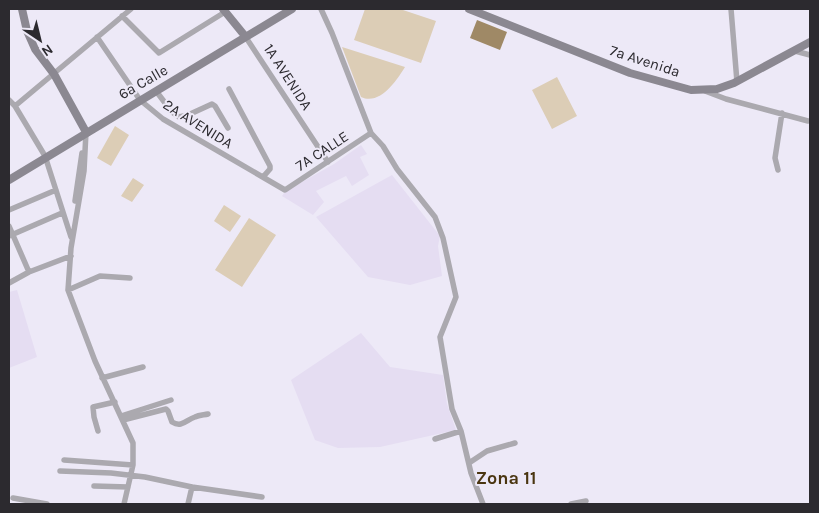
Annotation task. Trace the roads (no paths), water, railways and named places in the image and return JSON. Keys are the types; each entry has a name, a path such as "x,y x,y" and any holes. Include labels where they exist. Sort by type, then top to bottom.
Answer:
{"main road":[{"path":"22,9 27,31 35,49 54,74 86,132"},
{"name":"6ª Calle","path":"9,180 45,156 292,9"},
{"name":"7ª Avenida","path":"469,9 630,73 691,90 704,90 738,82 810,42"},
{"name":"1A AVENIDA","path":"224,10 245,36"}],"street":[{"path":"15,106 131,9"},
{"path":"321,9 371,133 383,146 397,169 435,217 443,238 456,297 440,337 452,410 483,504"},
{"path":"731,9 738,82"},
{"path":"122,16 159,52 224,10"},
{"name":"1A AVENIDA","path":"245,36 328,162"},
{"name":"2A AVENIDA","path":"97,37 140,100 163,119 285,190"},
{"path":"795,51 810,55"},
{"path":"229,89 270,166 270,169 263,177"},
{"path":"704,90 726,99 808,121"},
{"path":"156,91 172,112 179,117 212,104 228,128"},
{"path":"9,100 15,106 45,156 71,237"},
{"path":"778,170 775,158 782,113"},
{"path":"86,132 79,168 71,237 68,290 102,378 133,443 133,465 124,504"},
{"path":"71,248 84,171 86,132"},
{"name":"7A CALLE","path":"285,190 371,133"},
{"path":"9,210 56,190"},
{"path":"11,235 62,213"},
{"path":"9,226 11,235 29,272"},
{"path":"9,282 71,256"},
{"path":"68,290 100,276 130,278"},
{"path":"102,378 143,367"},
{"path":"122,418 171,400"},
{"path":"98,431 93,407 115,402"},
{"path":"122,418 166,409 172,422 179,425 194,417 208,414"},
{"path":"435,439 460,431"},
{"path":"469,463 487,451 515,443"},
{"path":"64,460 133,465"},
{"path":"60,471 130,475 192,487 262,497"},
{"path":"94,486 128,487"},
{"path":"188,504 192,487"},
{"path":"13,498 47,504"},
{"path":"571,504 586,501"}],"district":[{"name":"Zona 11","path":"506,478"}]}
